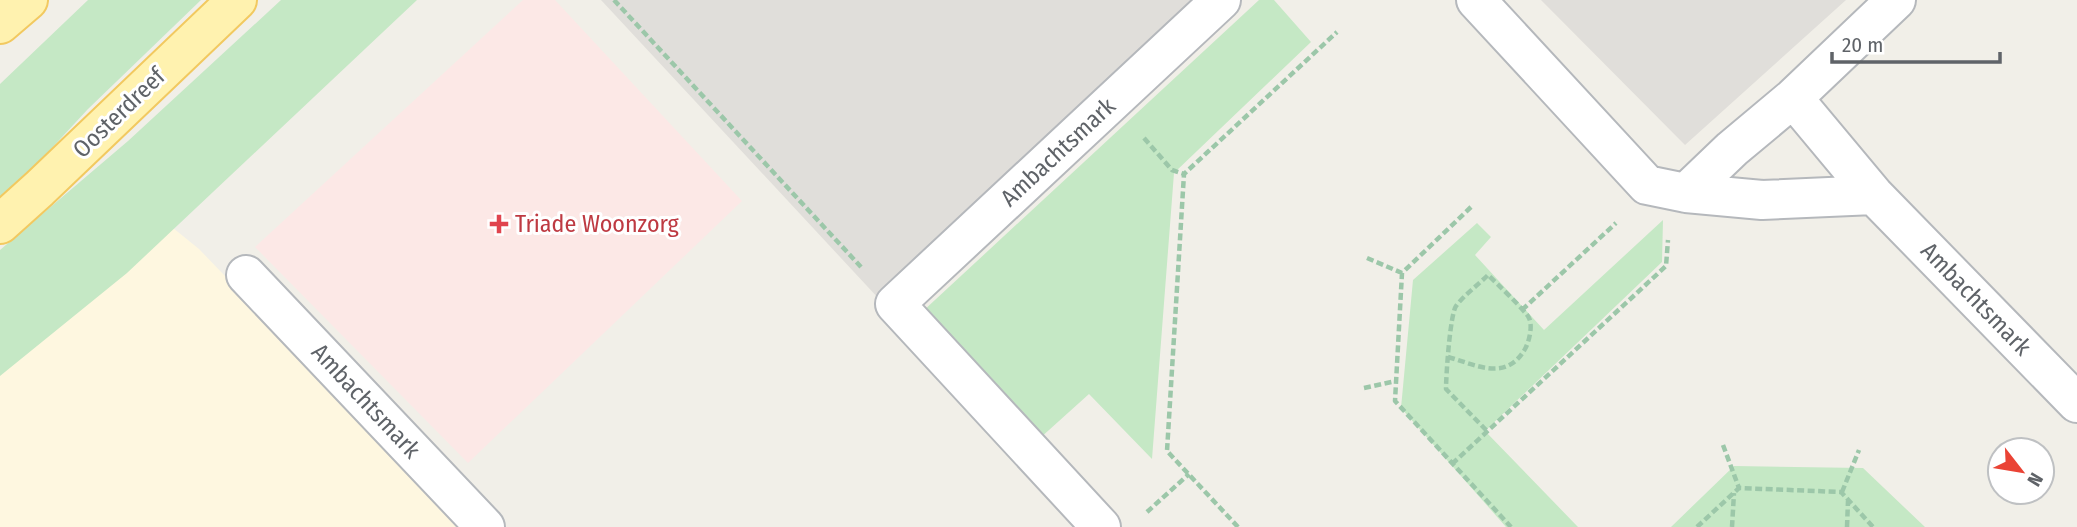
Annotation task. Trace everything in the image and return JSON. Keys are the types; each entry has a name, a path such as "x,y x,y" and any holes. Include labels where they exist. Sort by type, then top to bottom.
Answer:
{"main road":[{"path":"0,24 28,0"},
{"name":"Oosterdreef","path":"0,224 237,0"}],"street":[{"name":"Ambachtsmark","path":"895,304 1221,0"},
{"path":"1476,0 1647,185 1762,200 1874,195"},
{"path":"1671,190 1732,149 1793,98 1896,0"},
{"name":"Ambachtsmark","path":"1793,98 1874,195 2077,403"},
{"name":"Ambachtsmark","path":"246,275 485,527"},
{"path":"895,304 1101,527"}],"path":[{"path":"614,0 895,304"},
{"path":"1238,527 1167,451 1184,174 1337,32"},
{"path":"1522,310 1671,190"},
{"path":"1452,464 1666,266 1671,190"},
{"path":"1471,207 1402,273 1395,401 1511,527"},
{"path":"1367,258 1402,273"},
{"path":"1448,357 1480,367 1497,369 1510,366 1528,345 1529,317 1488,275 1454,308 1448,357 1446,389 1488,432"},
{"path":"1364,388 1396,381"},
{"path":"1723,445 1739,488"},
{"path":"1841,492 1859,450"},
{"path":"1140,518 1189,474"},
{"path":"1697,527 1739,488 1841,492 1873,527"},
{"path":"1732,527 1734,493"},
{"path":"1847,527 1849,500"}],"shaded area":[{"name":"Triade Woonzorg","path":"523,0 555,0 742,201 468,463 255,247"},
{"path":"601,0 1234,0 880,300"},
{"path":"1541,0 1846,0 1685,145"},
{"path":"131,194 199,249 466,527 0,527 0,302"}],"green space":[{"path":"88,0 201,0 88,109 0,204 0,84"},
{"path":"281,0 417,0 127,273 0,376 0,250 128,141"},
{"path":"1259,0 1274,0 1311,42 1174,173 1152,459 1089,394 1039,439 922,312"},
{"path":"1663,220 1662,262 1485,431 1578,527 1506,527 1401,408 1413,280 1477,223 1491,237 1475,255 1544,330"},
{"path":"1734,466 1863,468 1925,527 1671,527"}],"place":[{"name":"Triade Woonzorg","path":"499,224"}]}
